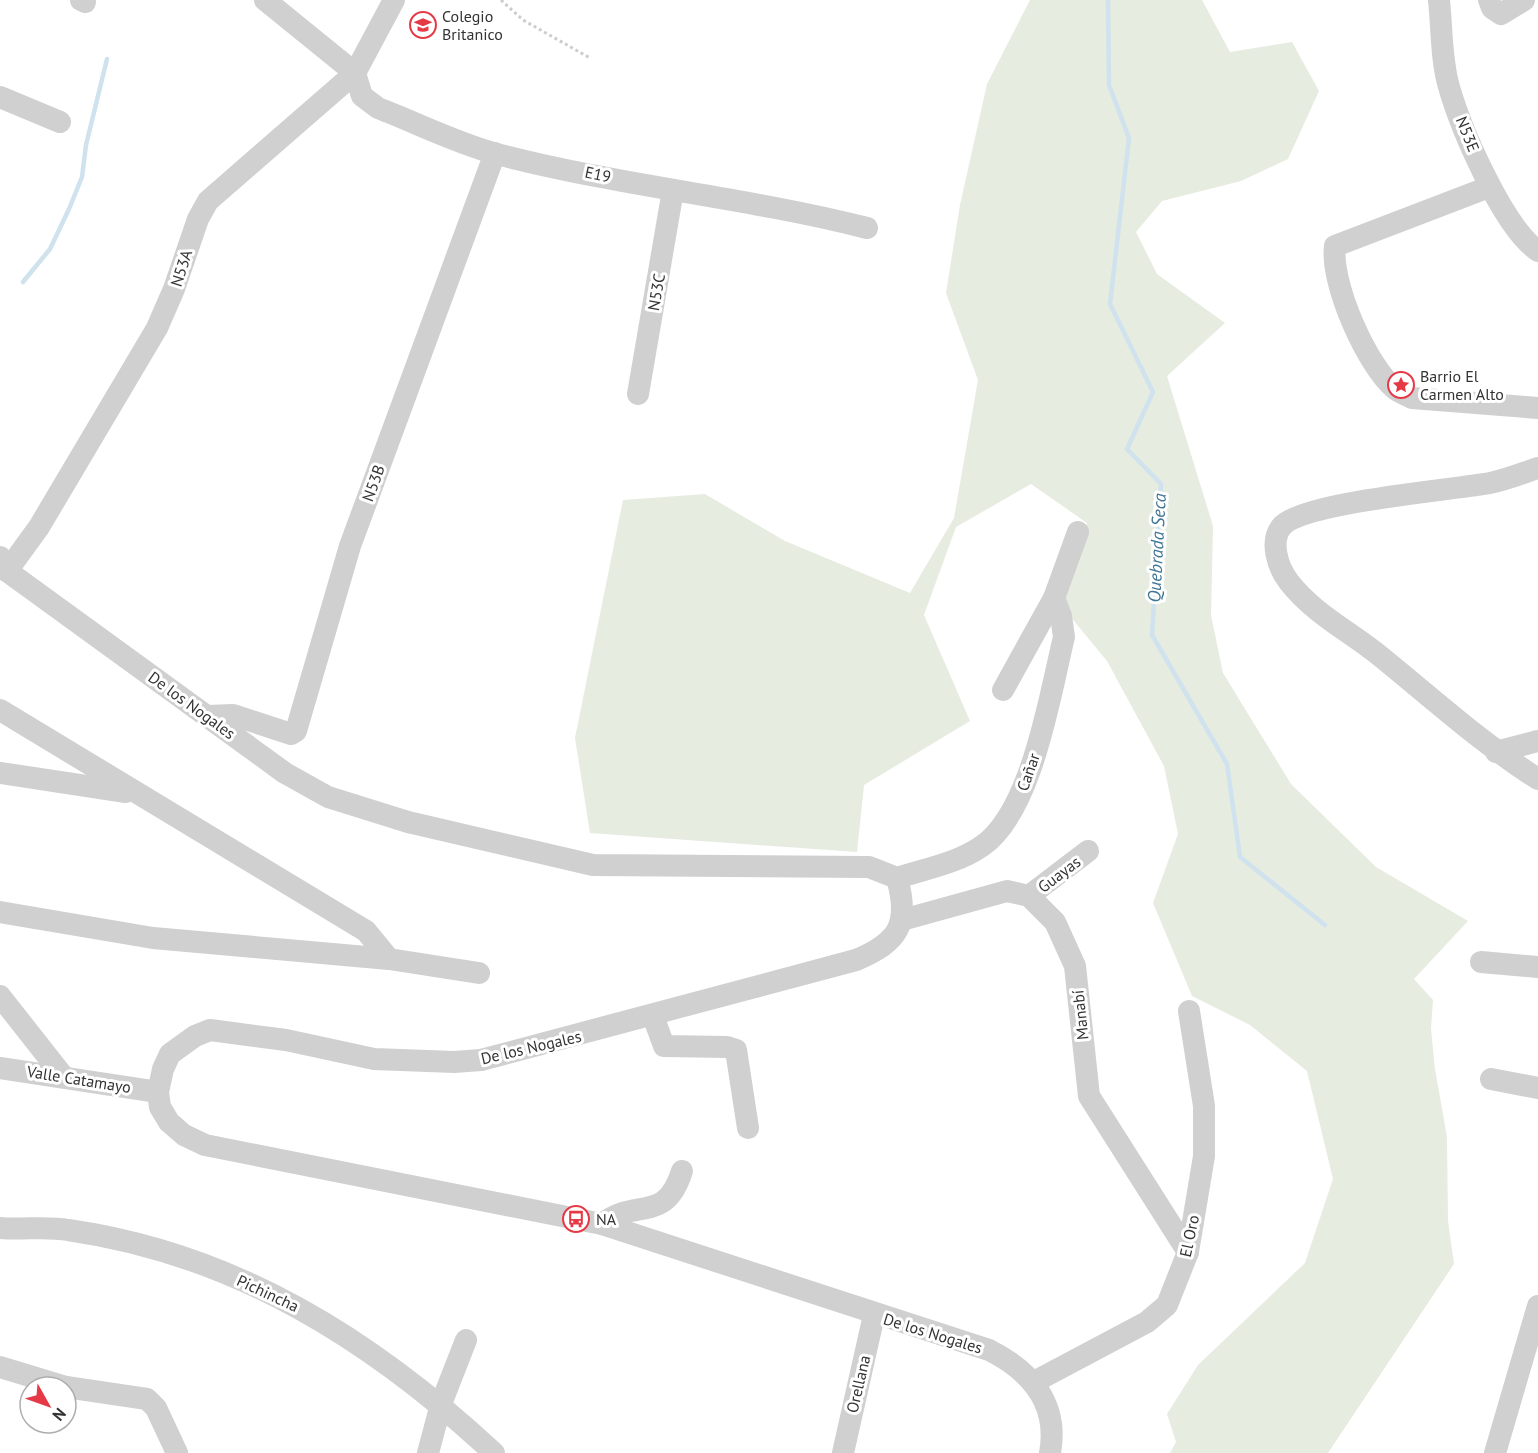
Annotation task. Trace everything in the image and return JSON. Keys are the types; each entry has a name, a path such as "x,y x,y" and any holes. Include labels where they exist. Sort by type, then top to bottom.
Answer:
{"street":[{"path":"265,0 355,73"},
{"name":"N53A","path":"3,564 39,527 157,328 174,289 198,219 208,201 355,73 394,0"},
{"name":"N53E","path":"1438,0 1449,86 1489,186 1527,243 1538,251"},
{"path":"1489,0 1492,8 1501,14 1524,0"},
{"name":"E19","path":"355,73 362,96 378,108 495,153 673,190 806,213 867,228"},
{"path":"0,97 60,122"},
{"name":"N53B","path":"208,716 232,715 291,734 296,731 350,546 495,153"},
{"path":"1489,186 1334,248 1341,288 1357,332 1381,374 1396,390 1412,398 1538,408"},
{"name":"N53C","path":"638,394 673,190"},
{"path":"1538,468 1493,483 1316,510 1282,526 1277,537 1275,552 1288,580 1321,615 1378,654 1496,752 1538,779"},
{"path":"1003,690 1054,598 1078,532"},
{"name":"De los Nogales","path":"3,564 304,785 328,796 408,822 594,865 869,867 897,878"},
{"name":"Cañar","path":"897,878 969,855 990,840 1014,810 1032,764 1064,637 1061,616 1054,598"},
{"path":"0,710 366,931 389,959"},
{"path":"1496,752 1538,741"},
{"path":"0,773 139,794"},
{"name":"Guayas","path":"1029,896 1088,851"},
{"path":"897,878 904,910 902,920 1007,891 1029,896"},
{"name":"Manabí","path":"1029,896 1055,922 1075,966 1089,1096 1188,1252"},
{"path":"0,912 153,938 389,959 479,973"},
{"name":"De los Nogales","path":"902,920 887,944 856,960 508,1054 454,1062 374,1059 286,1040 210,1030 195,1036 170,1054 158,1092 160,1107 169,1122 184,1135 205,1145 602,1224 874,1315 989,1350 1010,1361 1040,1388 1048,1410 1052,1432 1050,1453"},
{"path":"1481,962 1538,967"},
{"path":"0,996 63,1076"},
{"name":"El Oro","path":"1034,1382 1147,1322 1167,1305 1188,1252 1204,1156 1204,1106 1189,1011"},
{"path":"653,1016 664,1046 728,1047 736,1050 748,1128"},
{"name":"Valle Catamayo","path":"0,1068 158,1092"},
{"path":"1491,1079 1538,1088"},
{"path":"602,1224 612,1216 656,1207 666,1202 676,1189 682,1171"},
{"name":"Pichincha","path":"0,1228 66,1229 162,1248 227,1274 313,1314 441,1404 494,1453"},
{"path":"1495,1453 1529,1372 1538,1306"},
{"name":"Orellana","path":"843,1453 874,1315"},
{"path":"428,1453 441,1404 466,1340"},
{"path":"0,1367 26,1375"},
{"path":"78,1389 147,1399 156,1408 177,1453"}],"path":[{"path":"501,0 523,20 590,58"}],"shaded area":[{"path":"1030,0 1202,0 1230,52 1292,42 1319,91 1288,159 1241,181 1162,201 1136,232 1157,274 1225,323 1167,376 1213,526 1211,615 1223,673 1291,784 1376,867 1468,921 1414,979 1433,1000 1431,1029 1435,1069 1447,1137 1448,1221 1454,1264 1328,1453 1170,1453 1176,1442 1167,1414 1198,1365 1305,1263 1333,1179 1307,1071 1250,1025 1192,996 1153,903 1178,834 1164,766 1107,661 1069,615 1063,586 1079,561 1087,523 1031,484 956,527 924,615 970,721 864,785 857,852 590,833 575,738 623,500 705,494 785,541 910,593 954,518 978,380 946,293 960,205 987,84"}],"waterway":[{"name":"Quebrada Seca","path":"1108,0 1109,85 1129,138 1110,304 1153,392 1127,449 1161,484 1152,635 1227,764 1240,857 1325,925"},
{"path":"23,282 50,249 82,177 86,145 107,59"}],"place":[{"name":"Colegio Britanico","path":"423,25"},
{"name":"Barrio El Carmen Alto","path":"1401,385"},
{"name":"NA","path":"576,1219"}]}
